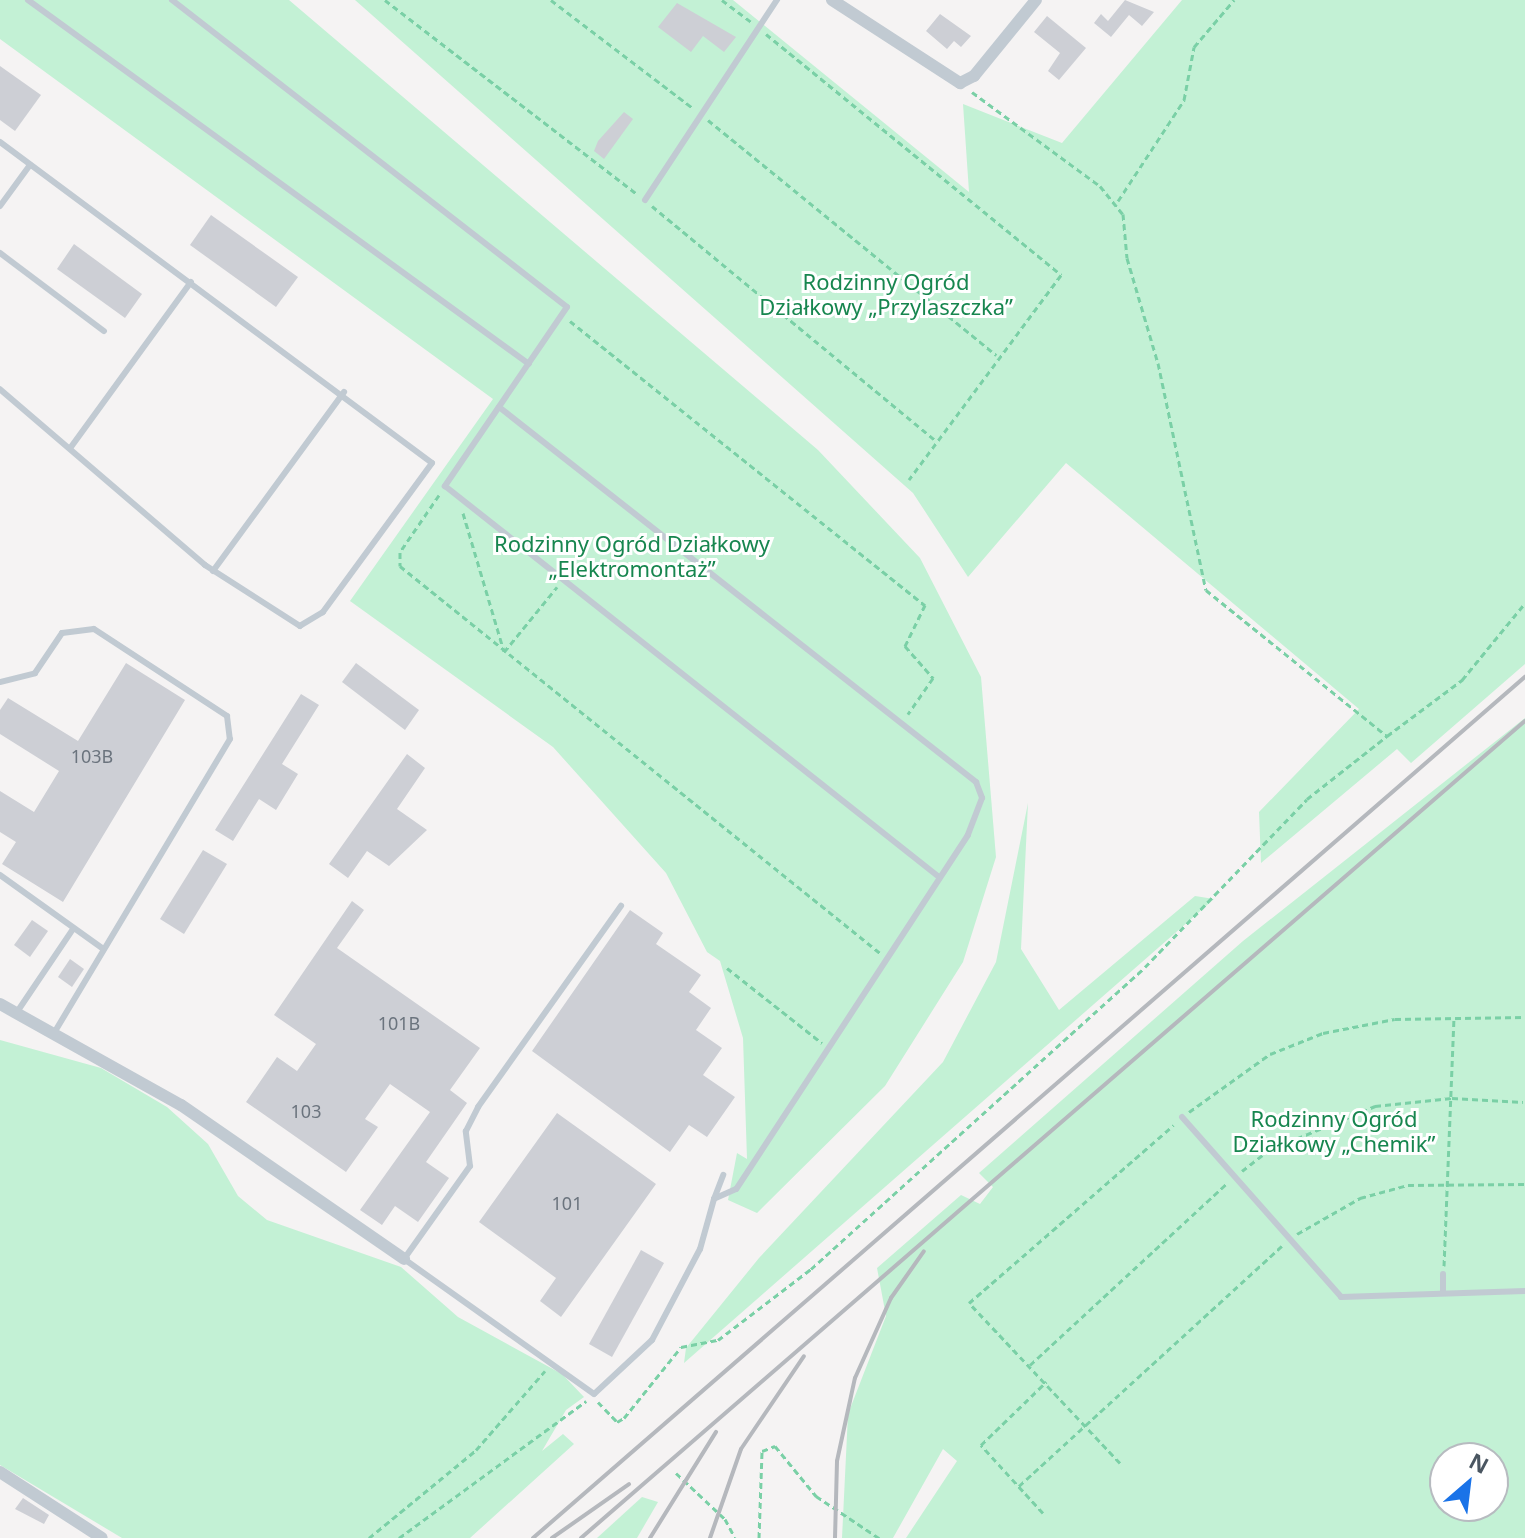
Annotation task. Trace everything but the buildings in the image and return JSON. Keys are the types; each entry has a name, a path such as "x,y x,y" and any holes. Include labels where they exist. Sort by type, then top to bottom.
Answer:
{"street":[{"path":"832,0 960,83 974,76 1036,0"},
{"path":"0,1004 181,1105 404,1259"},
{"path":"0,1472 102,1538"}],"lane":[{"path":"28,0 529,364"},
{"path":"172,0 558,295 564,317 445,486 939,877"},
{"path":"645,200 777,0"},
{"path":"0,142 344,392 432,467 311,623 280,618 213,571 100,480 71,447 0,389"},
{"path":"0,206 30,165"},
{"path":"0,253 104,331"},
{"path":"71,447 191,282"},
{"path":"213,571 344,392"},
{"path":"499,407 981,793 968,835 736,1189 714,1199"},
{"path":"0,682 35,673 62,633 94,629 227,716 230,739 102,948 53,1035"},
{"path":"0,875 102,948"},
{"path":"621,906 478,1107 466,1131 470,1166 404,1259 552,1361 594,1394 652,1340 700,1249 723,1175"},
{"path":"16,1014 73,929"},
{"path":"1182,1117 1341,1297 1525,1291"},
{"path":"1443,1274 1443,1293"}],"path":[{"path":"385,0 645,200 936,441"},
{"path":"551,0 703,116 996,355"},
{"path":"722,0 1061,275 996,355 909,480"},
{"path":"1117,202 1184,100 1194,47 1234,0"},
{"path":"960,83 1117,202 1206,590 1387,736"},
{"path":"564,317 925,605 905,646 933,678 900,726"},
{"path":"445,486 400,552 400,566 887,958"},
{"path":"459,498 504,652"},
{"path":"504,652 563,580"},
{"path":"399,1538 594,1394 610,1418 624,1418 681,1347 718,1340 811,1269 1145,967 1307,799 1462,680 1525,603"},
{"path":"727,968 828,1048"},
{"path":"1120,1463 969,1303 1182,1117 1244,1070 1323,1033 1395,1019 1525,1017"},
{"path":"1443,1274 1454,1018"},
{"path":"1019,1486 1289,1239 1360,1198 1449,1182 1525,1184"},
{"path":"369,1538 476,1450 552,1361"},
{"path":"1043,1513 981,1445 1046,1382"},
{"path":"759,1538 762,1451 775,1446 816,1496 879,1538"},
{"path":"676,1473 725,1519 735,1538"}],"green space":[{"name":"Rodzinny Ogród Działkowy „Elektromontaż”","path":"0,0 289,0 818,450 920,558 981,677 996,857 963,962 885,1086 757,1213 728,1200 737,1153 747,1159 743,1038 720,961 707,952 666,873 553,747 350,601 493,399 0,39"},
{"name":"Rodzinny Ogród Działkowy „Przylaszczka”","path":"355,0 733,0 969,192 963,104 1062,143 1182,0 1525,0 1525,664 1411,763 1397,749 1261,863 1259,812 1359,709 1066,463 968,577 913,493"},
{"name":"Rodzinny Ogród Działkowy „Chemik”","path":"1525,718 1525,1538 906,1538 957,1461 943,1449 893,1538 842,1538 848,1414 886,1316 877,1268 961,1195 980,1204 993,1187 979,1173 1243,941"},
{"path":"1028,803 1021,949 1059,1010 1195,896 1214,899 684,1363 686,1348 759,1258 943,1062 996,962"},
{"path":"0,1040 101,1068 167,1107 208,1144 238,1196 267,1220 401,1267 458,1317 562,1374 584,1397 566,1410 542,1451 563,1434 574,1444 470,1538 122,1538 0,1465"},
{"path":"642,1497 658,1502 637,1538 597,1538"}],"railway":[{"path":"533,1538 1525,677"},
{"path":"581,1538 1525,721"},
{"path":"835,1538 837,1461 855,1378 891,1298 924,1251"},
{"path":"710,1538 741,1449 804,1356"},
{"path":"650,1538 716,1432"},
{"path":"552,1538 629,1484"}]}
